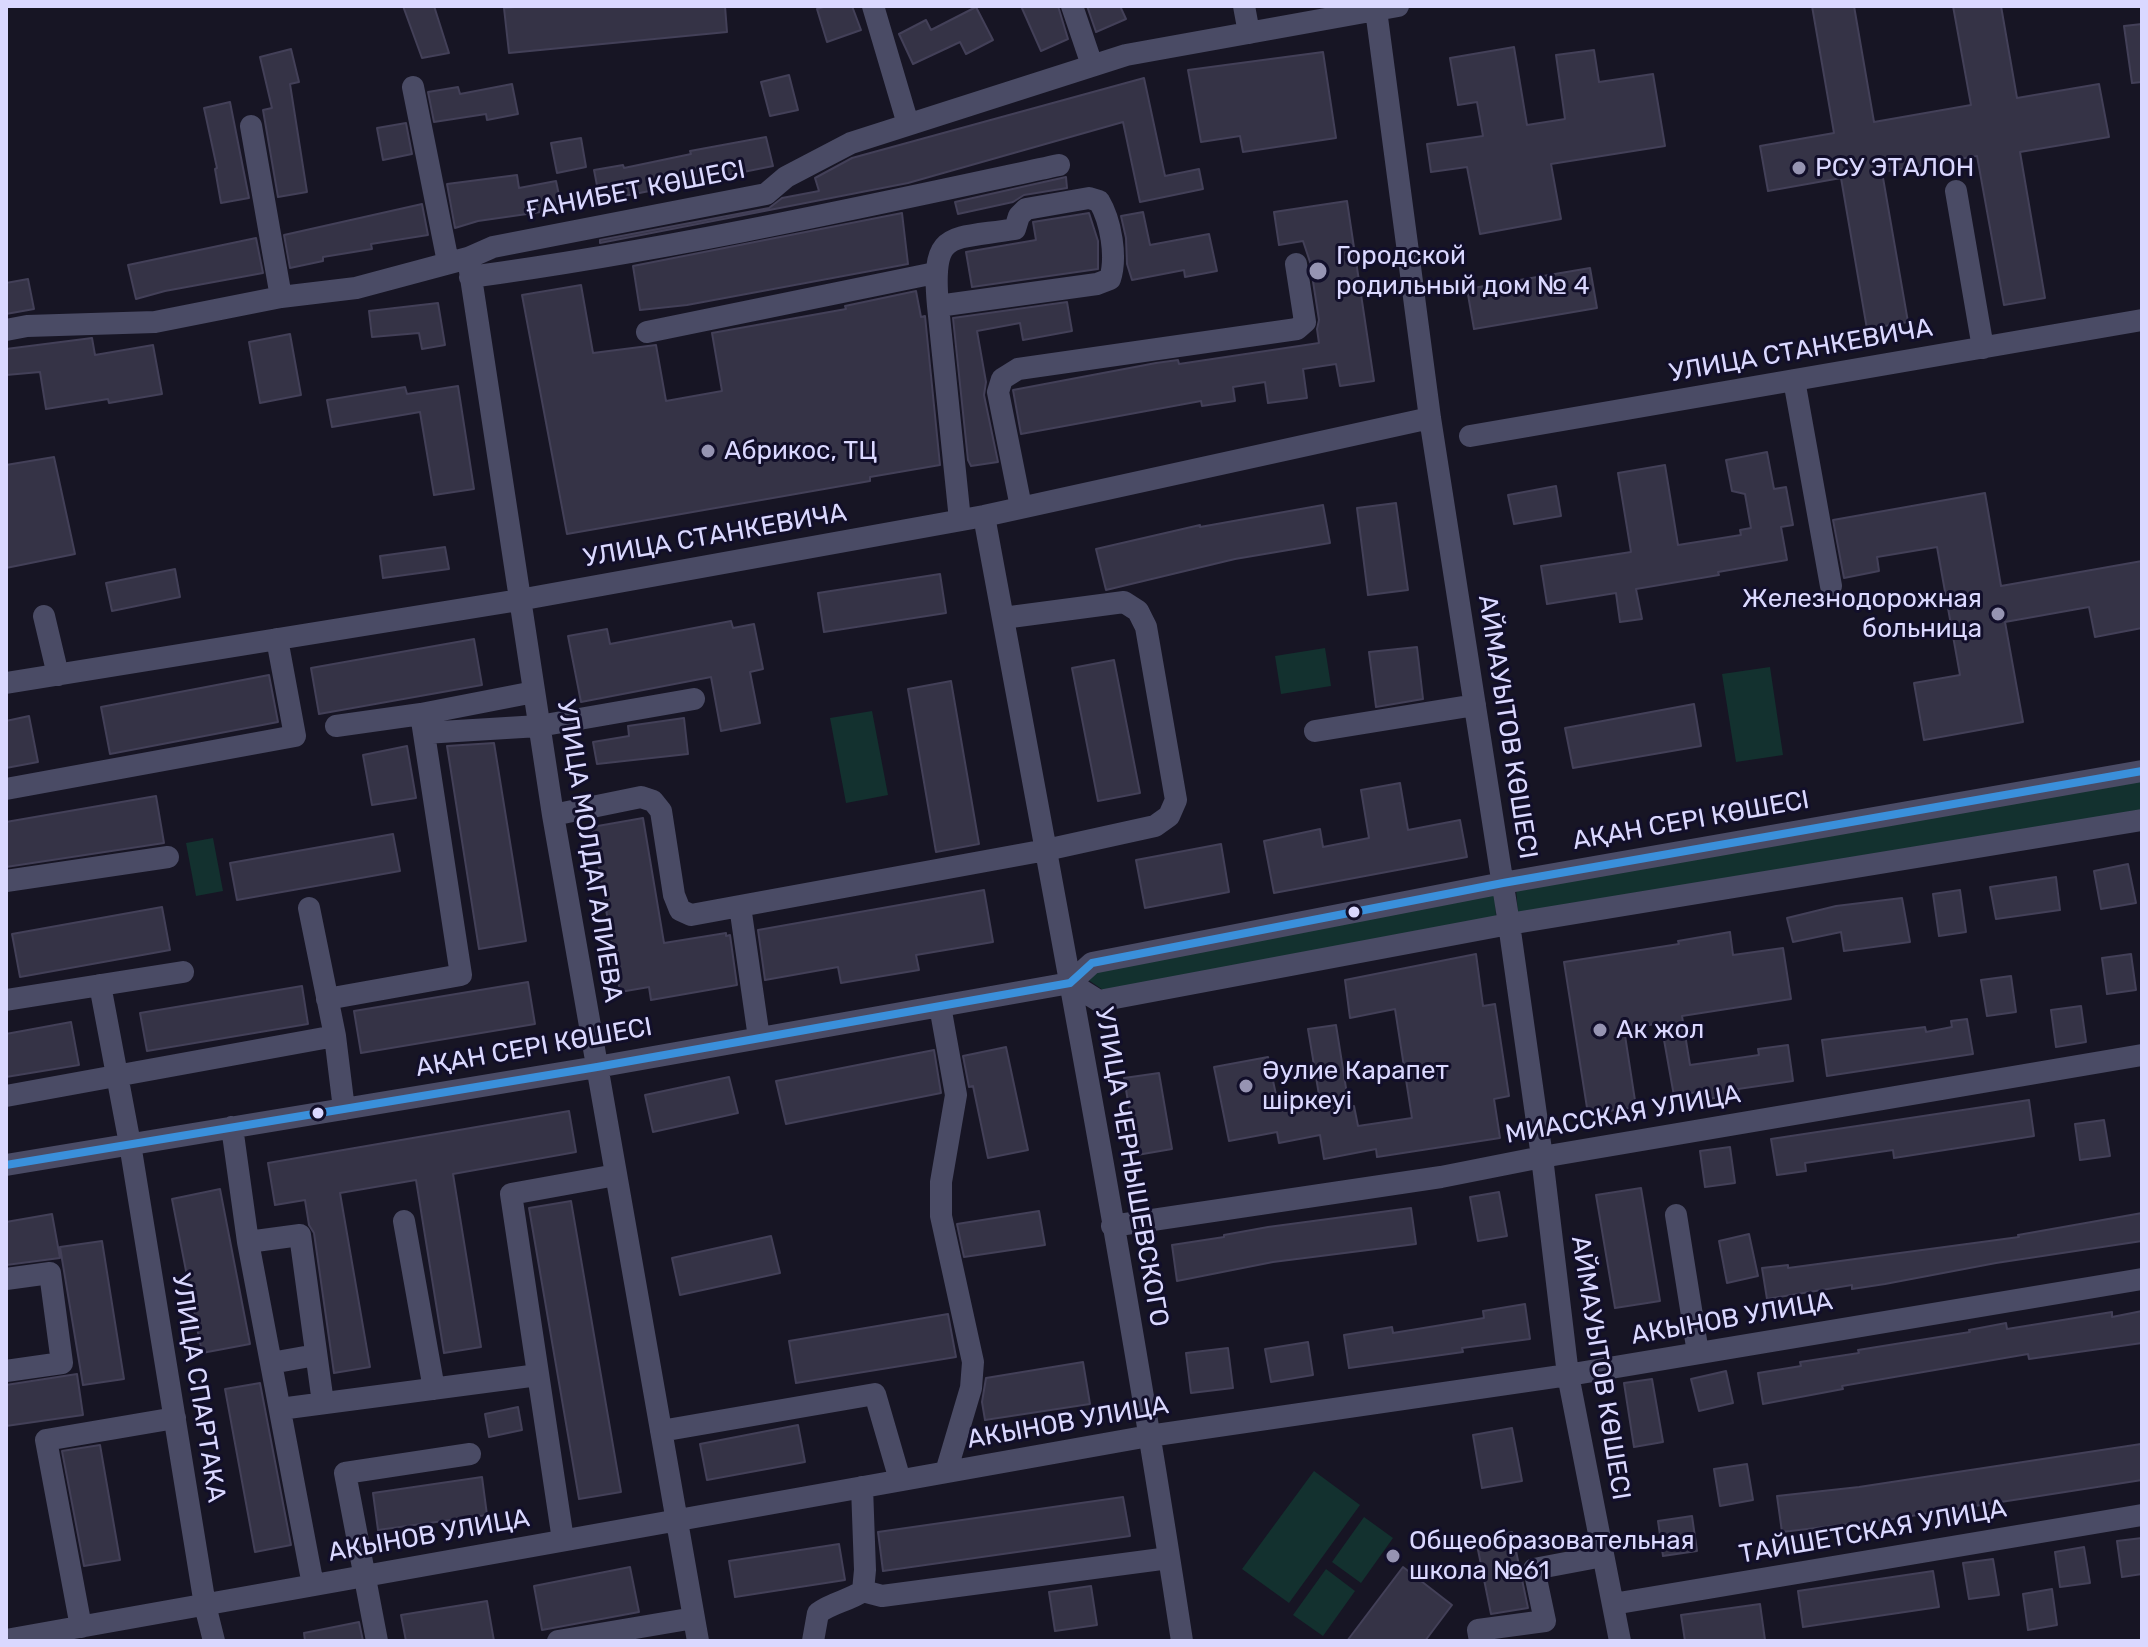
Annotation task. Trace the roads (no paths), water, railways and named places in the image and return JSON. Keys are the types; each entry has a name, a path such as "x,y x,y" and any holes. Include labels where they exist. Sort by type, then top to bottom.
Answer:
{"street":[{"path":"873,6 908,124"},
{"path":"1072,6 1092,65"},
{"path":"1244,6 1249,33"},
{"name":"ҒАНИБЕТ КӨШЕСІ","path":"6,330 27,326 155,322 281,297 356,288 462,266 493,247 766,194 786,177 851,143 1126,55 1387,8"},
{"name":"АЙМАУЫТОВ КӨШЕСІ","path":"1387,8 1430,418 1509,924 1542,1157 1568,1375 1620,1641"},
{"name":"УЛИЦА МОЛДАГАЛИЕВА","path":"413,87 462,266 553,815 698,1641"},
{"path":"251,126 281,297"},
{"path":"462,266 625,254 816,218 1059,165"},
{"path":"1956,191 1983,348"},
{"path":"938,306 1097,284 1110,279 1114,267 1107,213 1099,201 1089,198 1026,209 1019,216 1015,229 954,239 938,255 935,273 938,306 960,520"},
{"path":"1021,507 998,392 1002,379 1018,369 1297,329 1305,322 1296,264"},
{"path":"647,332 935,273"},
{"name":"УЛИЦА СТАНКЕВИЧА","path":"1470,436 2142,320"},
{"path":"1794,380 1831,586"},
{"name":"УЛИЦА СТАНКЕВИЧА","path":"6,683 519,600 984,516 1430,418"},
{"name":"УЛИЦА ЧЕРНЫШЕВСКОГО","path":"984,516 1070,983 1182,1641"},
{"path":"553,815 641,797 653,801 661,811 674,895 680,910 691,915 1046,850 1155,826 1169,816 1176,800 1146,627 1138,611 1124,602 1003,618"},
{"path":"44,616 58,675"},
{"path":"6,789 295,736 277,639"},
{"path":"423,724 534,692"},
{"path":"336,726 539,726 694,699"},
{"path":"1315,731 1475,705"},
{"path":"327,999 461,975 423,724"},
{"name":"АҚАН СЕРІ КӨШЕСІ","path":"6,1165 597,1067 1070,983 1092,963 1503,883 2142,771"},
{"path":"1070,983 1099,1001 1509,924 2142,820"},
{"path":"6,881 168,857"},
{"path":"740,906 759,1038"},
{"path":"309,908 335,1036 344,1109"},
{"path":"6,1000 183,972"},
{"name":"УЛИЦА СПАРТАКА","path":"100,985 130,1144 205,1605 214,1641"},
{"path":"940,1006 956,1095 941,1182 941,1216 973,1362 971,1388 946,1472"},
{"path":"6,1096 335,1036"},
{"name":"МИАССКАЯ УЛИЦА","path":"1112,1226 1441,1177 2142,1055"},
{"path":"232,1127 248,1242 313,1585"},
{"path":"563,1540 511,1194 616,1175"},
{"path":"1676,1215 1698,1353"},
{"path":"404,1221 434,1389"},
{"path":"248,1242 300,1235 323,1403"},
{"path":"6,1279 50,1273 62,1363 6,1371"},
{"name":"АКЫНОВ УЛИЦА","path":"6,1640 40,1638 81,1627 1149,1436 1568,1375 2142,1279"},
{"path":"271,1363 316,1355"},
{"path":"280,1409 538,1375"},
{"path":"661,1431 875,1394 900,1480"},
{"path":"81,1627 46,1440 175,1418"},
{"path":"377,1641 345,1473 470,1454"},
{"path":"862,1487 863,1591"},
{"name":"ТАЙШЕТСКАЯ УЛИЦА","path":"1613,1604 2142,1515"},
{"path":"1480,1641 1478,1630 1545,1621 1534,1569 1603,1556"},
{"path":"813,1641 818,1613 863,1591 882,1596 1169,1558"},
{"path":"558,1641 694,1618"}],"place":[{"name":"РСУ ЭТАЛОН","path":"1799,168"},
{"name":"Городской родильный дом № 4","path":"1318,271"},
{"name":"Абрикос, ТЦ","path":"708,451"},
{"name":"Железнодорожная больница","path":"1998,614"},
{"name":"Ак жол","path":"1600,1030"},
{"name":"Әулие Карапет шіркеуі","path":"1246,1086"},
{"name":"Общеобразовательная школа №61","path":"1393,1556"}]}
